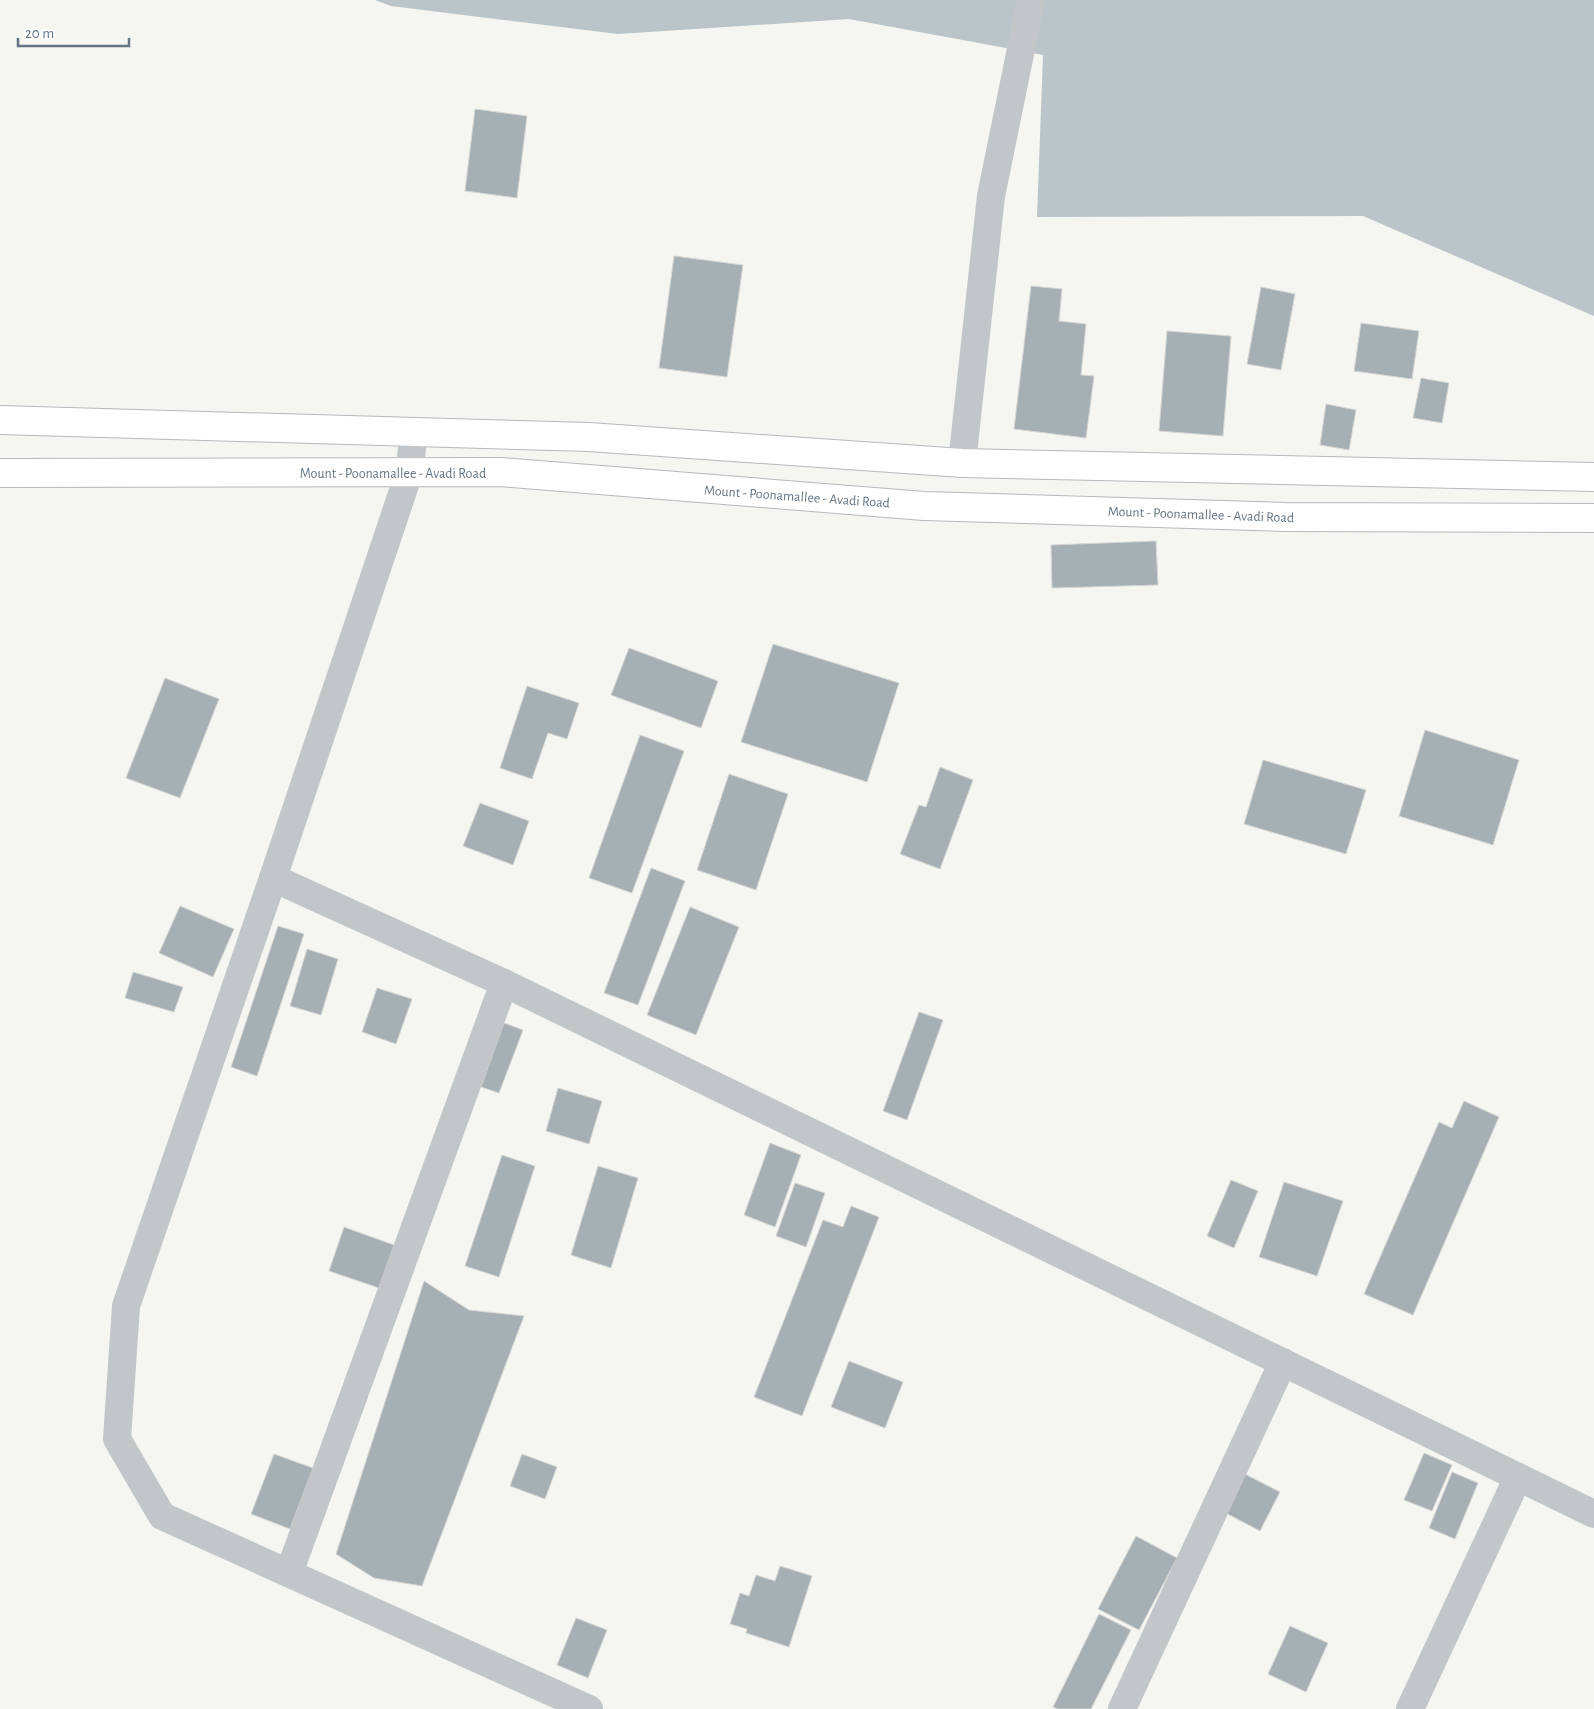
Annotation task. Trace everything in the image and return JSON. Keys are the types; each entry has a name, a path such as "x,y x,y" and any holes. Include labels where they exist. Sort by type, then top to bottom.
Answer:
{"main road":[{"path":"0,420 589,437 962,463 1594,477"},
{"name":"Mount - Poonamallee - Avadi Road","path":"0,473 500,472 924,506 1285,517 1594,518"}],"street":[{"path":"962,463 991,196 1031,0"},
{"path":"414,432 409,473 273,878 126,1306 117,1439 162,1516 589,1709"},
{"path":"273,878 504,983 1594,1514"},
{"path":"289,1574 504,983"},
{"path":"1122,1709 1283,1362"},
{"path":"1410,1709 1518,1477"}],"shaded area":[{"path":"375,0 1594,0 1594,316 1363,216 1037,217 1043,55 849,19 618,34 391,6"}],"building":[{"path":"475,109 527,116 517,198 465,191"},
{"path":"674,256 743,265 727,377 659,368"},
{"path":"1031,286 1062,289 1059,321 1086,324 1081,375 1094,376 1086,438 1014,429"},
{"path":"1261,287 1295,294 1281,370 1247,364"},
{"path":"1361,323 1419,331 1412,379 1354,371"},
{"path":"1167,331 1231,336 1223,436 1159,431"},
{"path":"1421,378 1449,383 1442,423 1413,418"},
{"path":"1326,404 1356,410 1349,450 1320,445"},
{"path":"1156,541 1158,585 1052,588 1051,545"},
{"path":"773,644 899,683 867,782 741,742"},
{"path":"629,648 718,681 701,728 611,695"},
{"path":"165,678 219,699 180,798 126,778"},
{"path":"527,686 579,703 567,739 548,733 532,779 500,768"},
{"path":"1425,730 1519,760 1493,845 1399,816"},
{"path":"640,735 684,751 632,893 589,878"},
{"path":"1263,760 1366,790 1346,854 1244,824"},
{"path":"940,767 973,780 940,869 900,854 919,805 926,807"},
{"path":"729,774 788,794 756,890 697,870"},
{"path":"480,803 529,821 513,865 463,846"},
{"path":"651,868 685,881 638,1005 604,993"},
{"path":"180,906 234,929 213,977 159,953"},
{"path":"690,907 739,927 696,1035 647,1015"},
{"path":"278,926 304,934 257,1076 231,1067"},
{"path":"307,949 338,959 321,1015 290,1006"},
{"path":"133,972 183,987 174,1012 125,998"},
{"path":"377,988 412,999 396,1044 362,1032"},
{"path":"919,1012 943,1020 907,1120 883,1111"},
{"path":"504,1023 523,1030 499,1093 481,1087"},
{"path":"558,1088 602,1101 589,1144 546,1131"},
{"path":"1464,1101 1499,1117 1413,1315 1364,1294 1439,1122 1452,1128"},
{"path":"770,1143 801,1155 775,1227 744,1215"},
{"path":"502,1155 535,1166 499,1277 465,1266"},
{"path":"598,1166 638,1178 611,1268 571,1255"},
{"path":"1231,1180 1258,1191 1234,1248 1207,1236"},
{"path":"1284,1182 1343,1201 1317,1276 1259,1257"},
{"path":"795,1183 825,1193 806,1247 776,1236"},
{"path":"851,1206 879,1217 802,1416 754,1397 823,1220 843,1227"},
{"path":"344,1227 394,1245 379,1288 329,1271"},
{"path":"424,1281 469,1310 524,1316 422,1586 374,1578 336,1554"},
{"path":"849,1361 903,1382 885,1428 831,1407"},
{"path":"1424,1453 1452,1465 1432,1511 1404,1500"},
{"path":"274,1454 313,1468 290,1529 251,1514"},
{"path":"522,1454 557,1467 545,1499 510,1486"},
{"path":"1239,1471 1280,1492 1260,1531 1220,1510"},
{"path":"1452,1472 1478,1483 1455,1539 1429,1528"},
{"path":"1136,1536 1177,1558 1139,1630 1098,1609"},
{"path":"780,1566 812,1576 789,1647 746,1633 747,1629 730,1624 740,1593 749,1596 756,1575 775,1581"},
{"path":"1099,1614 1131,1630 1091,1709 1058,1709 1053,1707"},
{"path":"576,1618 607,1630 588,1678 557,1665"},
{"path":"1290,1626 1328,1643 1306,1692 1268,1674"}]}
